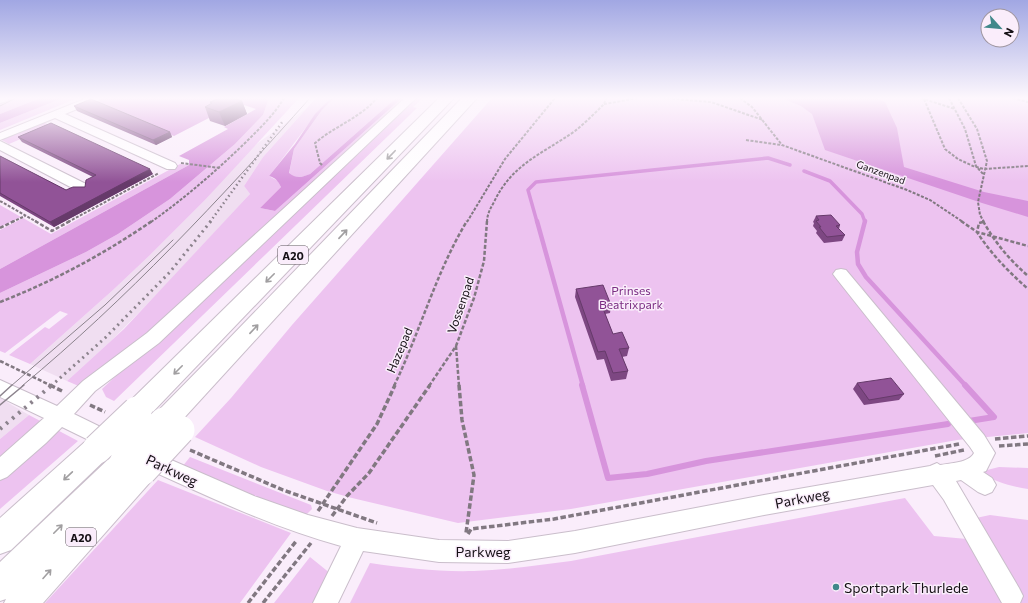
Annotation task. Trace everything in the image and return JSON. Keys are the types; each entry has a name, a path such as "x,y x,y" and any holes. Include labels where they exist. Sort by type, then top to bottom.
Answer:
{"highway":[{"name":"A20","path":"0,539 137,411 235,314 419,126"},
{"name":"A20","path":"21,603 133,467 172,426 227,357 444,126"},
{"name":"A20","path":"0,585 133,467"}],"street":[{"path":"0,137 26,126"},
{"path":"82,126 171,166"},
{"path":"0,470 39,437 100,377 153,338 381,126"},
{"path":"0,145 84,188"},
{"path":"840,274 977,441 985,453 980,464 964,470"},
{"name":"Parkweg","path":"0,388 206,486 251,505 315,528 357,539 439,551 508,552 575,542 937,473 964,470"},
{"path":"964,470 985,485"},
{"path":"937,473 952,493 1011,596"},
{"path":"325,603 357,539"}],"path":[{"path":"0,302 58,276 113,246 168,210 220,168 262,126"},
{"path":"320,163 315,143 338,126"},
{"name":"Hazepad","path":"248,603 315,528 323,504 377,424 407,359 452,246 505,158 532,126"},
{"name":"Vossenpad","path":"315,528 336,510 369,472 395,437 456,346 474,298 484,260 487,216 498,193 508,178 526,162 571,133 579,126"},
{"path":"768,126 782,145"},
{"path":"935,126 945,149 950,155 984,169 1028,166"},
{"path":"964,126 976,166 983,174"},
{"path":"975,126 987,161 984,169 978,202 983,222 990,235 1008,258 1028,276"},
{"name":"Ganzenpad","path":"746,140 782,145 907,190 930,200 977,232 1028,246"},
{"path":"185,164 220,168"},
{"path":"0,201 52,231 171,166"},
{"path":"0,228 32,214"},
{"path":"983,222 979,223 977,232 986,248 1005,269 1028,289"},
{"path":"456,346 462,420 474,475 466,538 471,529 554,519 977,441 1028,436"},
{"path":"0,361 11,366"},
{"path":"222,465 336,510 380,523"},
{"path":"263,603 315,528"}],"shaded area":[{"path":"150,126 193,126 174,136"},
{"path":"252,126 235,144 170,199 118,234 86,252 0,293 0,269 189,165 189,160 179,156 228,129 224,127"},
{"path":"282,126 291,126 263,157 244,186 250,194 165,286 112,340 67,381 30,364 149,256 205,200 251,148"},
{"path":"307,126 310,126 294,149 289,173 294,176 305,176 310,174 364,126 370,126 275,211 260,208 281,187 276,180 269,176 295,144"},
{"path":"816,126 896,126 904,167 984,192 1028,201 1028,217 982,203 825,150"},
{"path":"0,398 29,415 0,439"}],"green space":[{"path":"0,126 9,126 0,130"},
{"path":"29,126 51,126 9,144 0,139"},
{"path":"252,126 273,126 205,200 149,256 30,364 9,355 45,327 49,329 68,314 60,311 5,353 0,351 0,293 86,252 118,234 170,199 235,144"},
{"path":"291,126 307,126 269,176 278,181 281,187 260,208 275,211 370,126 378,126 151,337 81,387 67,381 124,329 250,194 244,186 263,157"},
{"path":"310,126 364,126 310,174 305,176 294,177 289,174 294,149"},
{"path":"382,126 398,126 114,401 106,397 102,389"},
{"name":"Prinses Beatrixpark","path":"467,126 1028,126 1028,433 957,440 571,509 458,523 327,491 261,467 195,437 231,398 292,325"},
{"path":"180,164 189,165 0,269 0,230 23,218 51,234"},
{"path":"0,205 21,217 0,227"},
{"path":"29,415 78,441 0,509 0,439"},
{"path":"190,457 311,505 312,509 303,516 182,467"},
{"path":"999,467 1028,468 1028,489 1003,483 979,472"},
{"path":"158,480 291,533 240,603 45,603"},
{"path":"905,498 934,536 967,539 983,565 1008,568 976,518 990,515 1028,520 1028,603 350,603 370,563 448,571 523,567 571,561"},
{"path":"310,557 336,578 322,603 274,603"}],"building":[{"path":"44,126 58,126 150,169 50,222 0,193 0,156 66,190 73,187 85,187 86,180 96,175 18,137"},
{"path":"121,126 156,126 170,132 153,140"},
{"path":"831,215 840,225 836,226 845,235 827,237 819,227 821,227 816,221 819,220 816,216"},
{"path":"603,285 611,305 602,306 613,334 622,332 629,348 619,349 628,371 613,373 605,351 598,352 576,289"},
{"path":"891,378 904,394 869,400 857,383"}],"waterway":[{"path":"537,222 528,190 536,182 768,158 790,165"},
{"path":"804,171 830,181 862,214 865,222"},
{"path":"537,221 583,386"},
{"path":"865,222 857,252 858,264 866,277 966,386"},
{"path":"582,385 608,478 647,474 706,461 948,424"},
{"path":"965,385 994,417 969,421"}],"tram line":[{"path":"22,386 61,353 136,283 207,211 284,126"},
{"path":"11,386 105,305 173,240"},
{"path":"0,396 12,385"},
{"path":"0,405 24,385"}],"railway":[{"path":"210,222 279,126"},
{"path":"51,386 105,338 170,272 211,221"},
{"path":"0,429 52,385"}],"place":[{"name":"Sportpark Thurlede","path":"836,587"}]}
